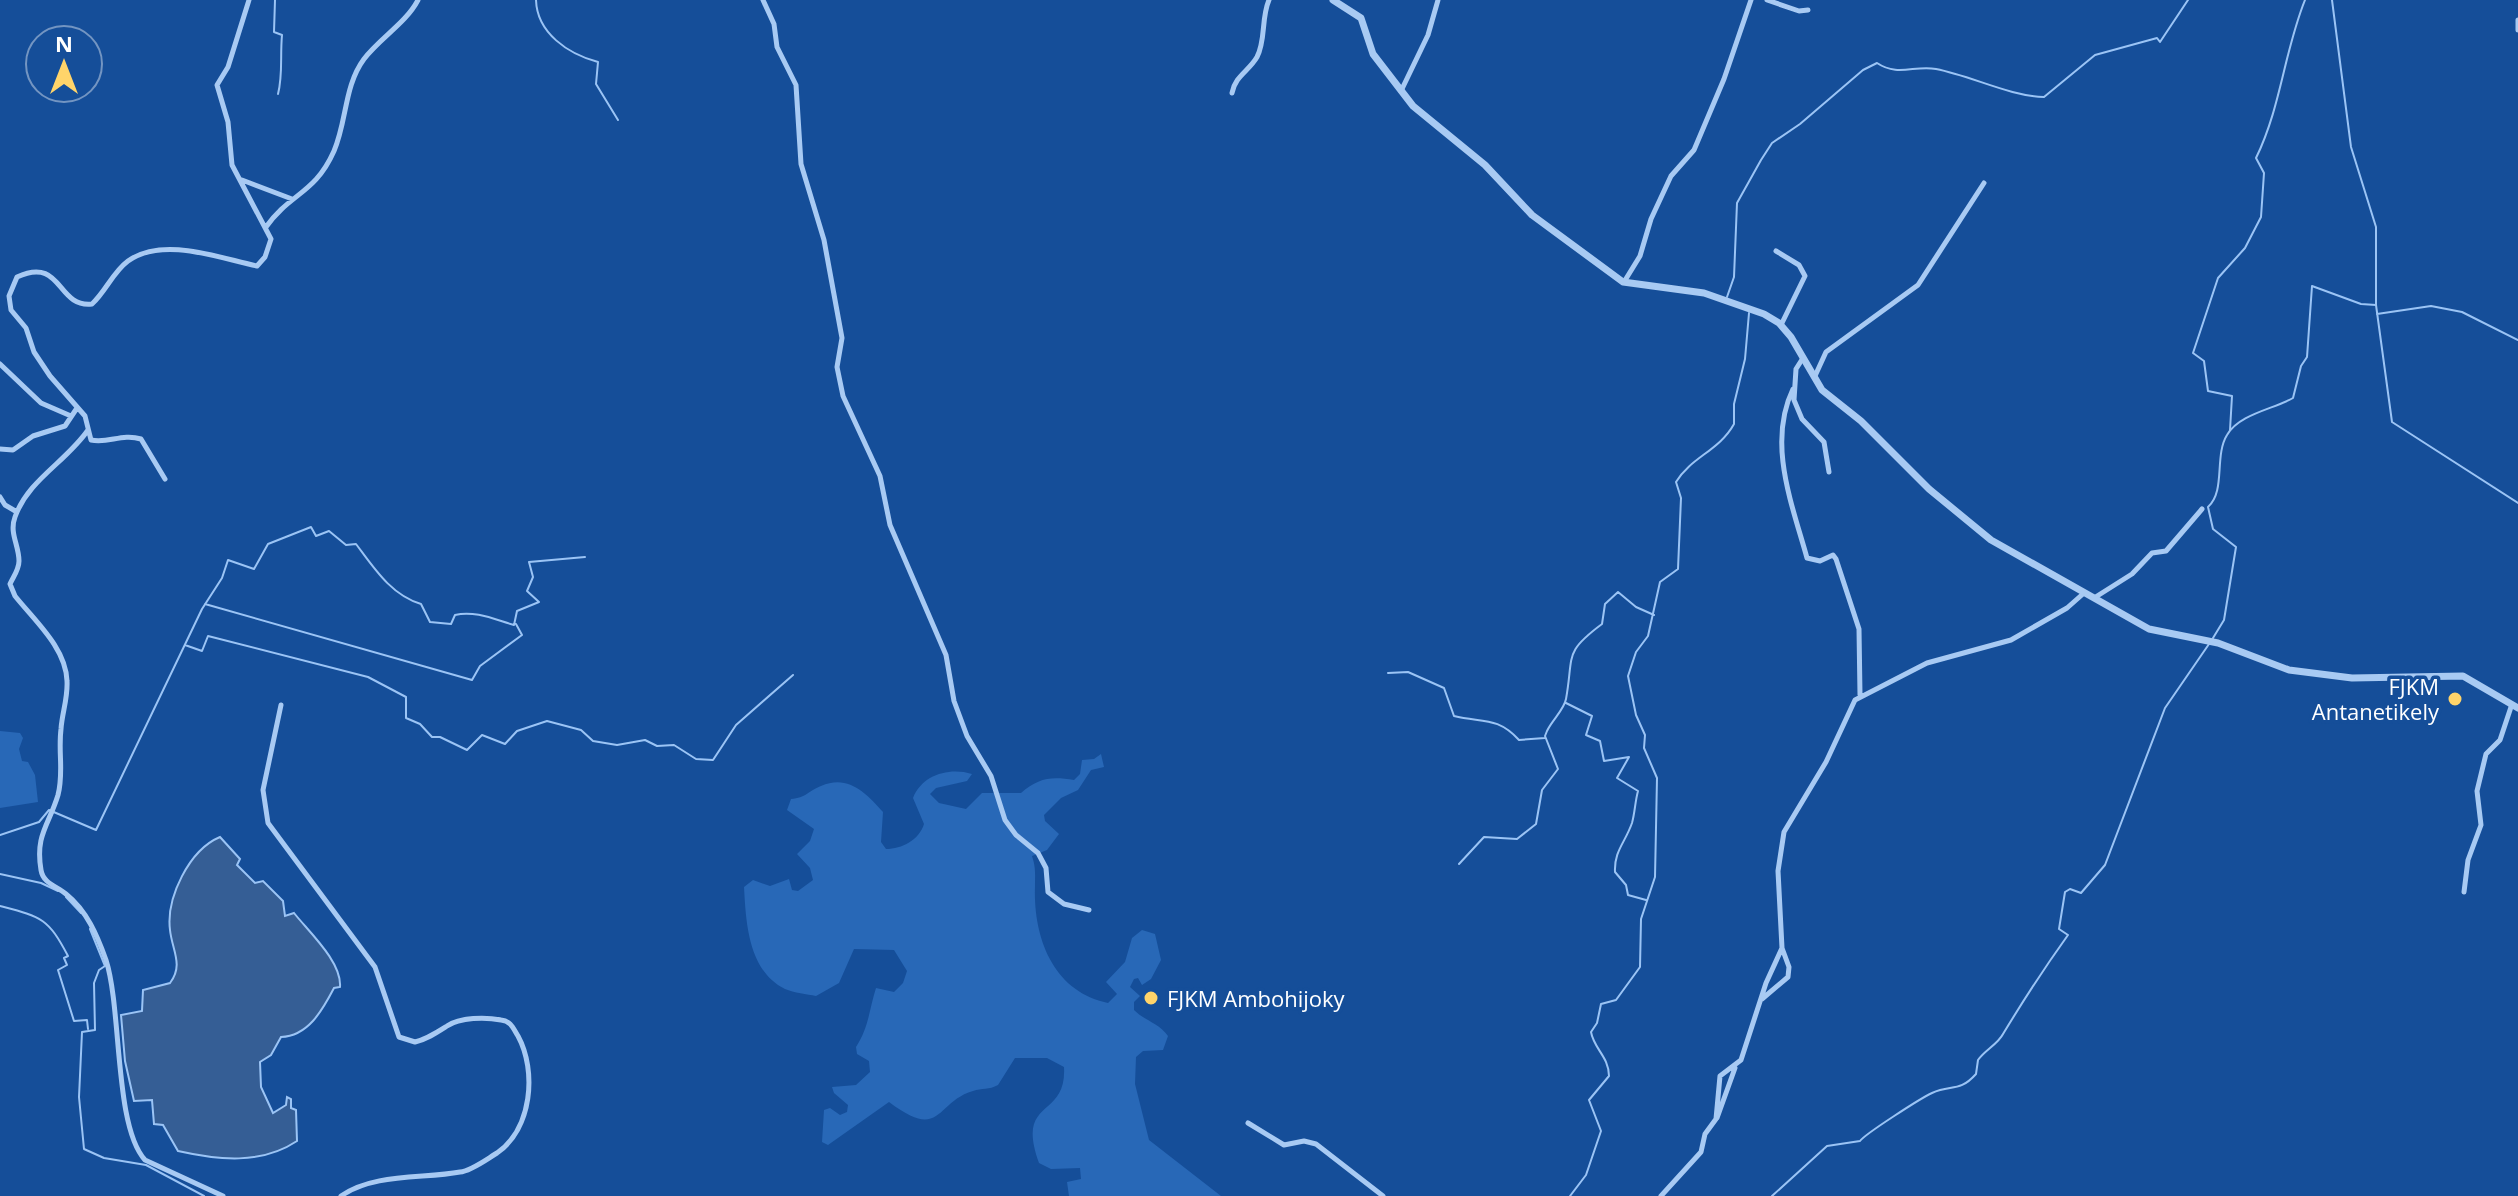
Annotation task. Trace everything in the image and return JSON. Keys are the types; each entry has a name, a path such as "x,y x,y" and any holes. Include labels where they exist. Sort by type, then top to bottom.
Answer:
{"street":[{"path":"165,479 141,439 122,435 95,442 85,416 50,376 34,352 26,328 11,310 9,296 17,277 37,270 47,272 74,299 84,305 92,304 129,260 151,250 178,250 257,266 265,257 271,239 232,165 228,122 217,85 231,58 249,0"},
{"path":"266,227 282,205 319,178 334,151 348,92 364,58 418,0"},
{"path":"763,0 774,24 777,47 796,85 801,164 824,240 842,338 837,367 843,396 880,476 890,525 946,655 954,701 967,736 991,776 1005,820 1016,835 1038,853 1046,868 1048,892 1064,904 1089,910"},
{"path":"1232,93 1236,79 1256,59 1269,0"},
{"path":"1333,0 1361,18 1373,54 1400,91 1431,123 1485,165 1532,215 1624,282 1704,293 1781,325 1822,390 1861,421 1929,489 1981,532 2149,629 2205,639 2289,670 2352,678 2463,676 2515,706 2500,740 2486,754 2477,791 2481,825 2468,860 2464,892"},
{"path":"1400,91 1418,60 1438,0"},
{"path":"1624,282 1640,256 1651,219 1671,176 1694,150 1721,88 1751,0"},
{"path":"1767,0 1799,11 1808,10"},
{"path":"2518,20 2518,30"},
{"path":"241,179 294,199"},
{"path":"1815,376 1826,352 1918,285 1984,183"},
{"path":"1776,251 1799,265 1805,276 1781,325"},
{"path":"1762,999 1788,977 1789,967 1782,948 1778,871 1784,832 1860,695 1859,629 1836,559 1833,555 1820,561 1808,559 1781,454 1788,400 1796,369 1803,358"},
{"path":"0,364 41,403 71,416"},
{"path":"1793,389 1802,419 1824,442 1829,472"},
{"path":"0,449 13,450 33,436 65,426 77,408"},
{"path":"88,430 70,454 33,487 17,512 12,531 19,562 10,584 15,596 62,654 66,670 61,727 64,765 53,811 42,827 41,871 44,880 67,895 87,917 106,961 113,990 131,1138 145,1160 223,1196"},
{"path":"0,497 5,505 17,512"},
{"path":"2093,598 2132,574 2152,553 2166,551 2202,509"},
{"path":"1860,695 1927,663 2011,640 2067,608 2084,593"},
{"path":"281,705 263,790 268,823 375,967 399,1037 415,1042 458,1022 501,1020 512,1025 521,1042 528,1068 524,1116 510,1142 501,1150 462,1172 394,1178 341,1196"},
{"path":"1661,1196 1695,1160 1716,1119 1735,1068 1750,1041 1782,948"},
{"path":"1716,1119 1720,1076 1735,1068"},
{"path":"1248,1123 1284,1145 1304,1141 1316,1144 1383,1196"}],"shaded area":[{"path":"0,731 20,733 23,738 19,749 22,761 28,762 35,775 38,802 0,808"},
{"path":"1101,754 1104,767 1091,770 1078,790 1061,798 1044,815 1045,821 1059,834 1047,850 1032,856 1038,925 1050,960 1061,975 1089,997 1108,1003 1117,994 1106,982 1125,962 1132,938 1142,930 1155,934 1161,960 1151,979 1142,985 1138,978 1134,979 1130,987 1140,996 1134,1002 1134,1010 1168,1036 1163,1050 1143,1051 1136,1057 1135,1084 1149,1140 1221,1196 1069,1196 1067,1182 1081,1179 1080,1168 1051,1169 1039,1163 1033,1142 1037,1118 1058,1095 1063,1084 1064,1067 1047,1058 1015,1058 998,1085 961,1096 929,1119 919,1119 889,1102 828,1145 822,1142 824,1110 830,1108 840,1115 847,1112 848,1105 834,1093 832,1087 856,1085 870,1072 869,1061 857,1054 856,1047 866,1025 876,988 894,992 903,983 907,971 894,950 854,949 839,983 816,996 785,989 763,970 751,944 744,887 753,880 770,886 789,879 792,890 798,891 813,880 810,868 797,854 810,841 814,829 787,810 791,799 831,783 840,782 856,787 883,812 881,842 886,849 892,849 909,842 922,830 924,824 913,798 930,778 946,772 972,774 967,781 936,788 930,794 939,803 966,809 982,793 1021,793 1045,779 1074,780 1080,774 1082,760 1094,759"},
{"path":"220,837 240,859 237,865 255,883 263,881 283,901 285,916 294,913 323,948 339,977 340,987 334,988 313,1021 291,1036 281,1037 271,1055 260,1062 261,1087 273,1113 286,1105 287,1097 291,1099 291,1108 296,1110 297,1141 283,1149 254,1157 208,1157 178,1151 163,1125 154,1124 152,1100 134,1101 125,1061 121,1015 142,1011 143,990 170,983 174,976 177,964 170,917 176,890 199,853"}],"waterway":[{"path":"275,0 274,32 282,35 278,94"},
{"path":"536,0 548,32 565,48 598,62 596,84 618,120"},
{"path":"1727,297 1734,277 1737,203 1761,160 1772,143 1800,124 1863,70 1877,63 1899,70 1936,69 2017,93 2044,97 2095,55 2157,38 2160,42 2188,0"},
{"path":"2230,430 2232,396 2208,391 2204,361 2193,353 2218,278 2245,248 2261,217 2264,173 2256,158 2271,119 2305,0"},
{"path":"2332,0 2351,147 2376,227 2376,305 2392,422 2518,503"},
{"path":"2213,638 2224,620 2236,547 2213,529 2208,507 2217,492 2223,443 2240,422 2293,398 2301,366 2307,357 2312,286 2361,304 2376,305"},
{"path":"2377,314 2431,306 2462,312 2518,340"},
{"path":"1570,1196 1586,1175 1601,1131 1589,1100 1609,1076 1607,1064 1591,1032 1597,1023 1601,1004 1616,1000 1640,967 1641,919 1655,877 1657,778 1644,748 1645,735 1636,715 1628,676 1636,652 1648,636 1660,582 1678,569 1681,498 1676,482 1689,466 1721,441 1734,424 1734,404 1745,359 1749,313"},
{"path":"0,835 39,822 49,810 96,830 202,609 222,578 228,560 254,569 268,544 311,527 316,536 329,531 346,545 356,544 392,587 421,604 430,622 451,624 455,615 470,614 514,625 517,611 539,602 527,591 533,577 529,562 585,557"},
{"path":"1459,864 1484,837 1517,839 1536,824 1542,790 1558,769 1545,736 1565,703 1572,656 1581,642 1602,624 1605,604 1618,592 1636,607 1654,615"},
{"path":"205,604 472,680 480,666 522,635 516,624"},
{"path":"185,645 202,651 208,636 368,677 406,697 406,718 420,724 432,737 440,737 467,750 482,735 505,744 517,731 547,721 581,730 593,741 617,745 645,740 657,746 674,745 696,759 713,760 736,725 793,675"},
{"path":"1772,1196 1827,1146 1860,1141 1926,1096 1960,1086 1976,1074 1978,1060 2001,1038 2068,935 2059,929 2065,892 2070,889 2081,893 2105,865 2165,708 2209,644"},
{"path":"1388,673 1408,672 1444,688 1454,716 1496,724 1519,740 1545,738"},
{"path":"1566,703 1592,716 1586,735 1600,741 1604,761 1629,757 1617,778 1638,791 1632,823 1618,853 1615,872 1626,885 1628,895 1646,900"},
{"path":"0,874 41,883 58,891"},
{"path":"66,897 81,913"},
{"path":"0,906 35,917 55,934 68,956 64,958 67,965 58,970 74,1021 87,1020 88,1029"},
{"path":"90,929 105,966 99,970 94,983 95,1030 82,1032 79,1097 84,1149 104,1158 146,1165 204,1196"}],"place":[{"name":"FJKM Antanetikely","path":"2455,699"},
{"name":"FJKM Ambohijoky","path":"1151,998"}]}
